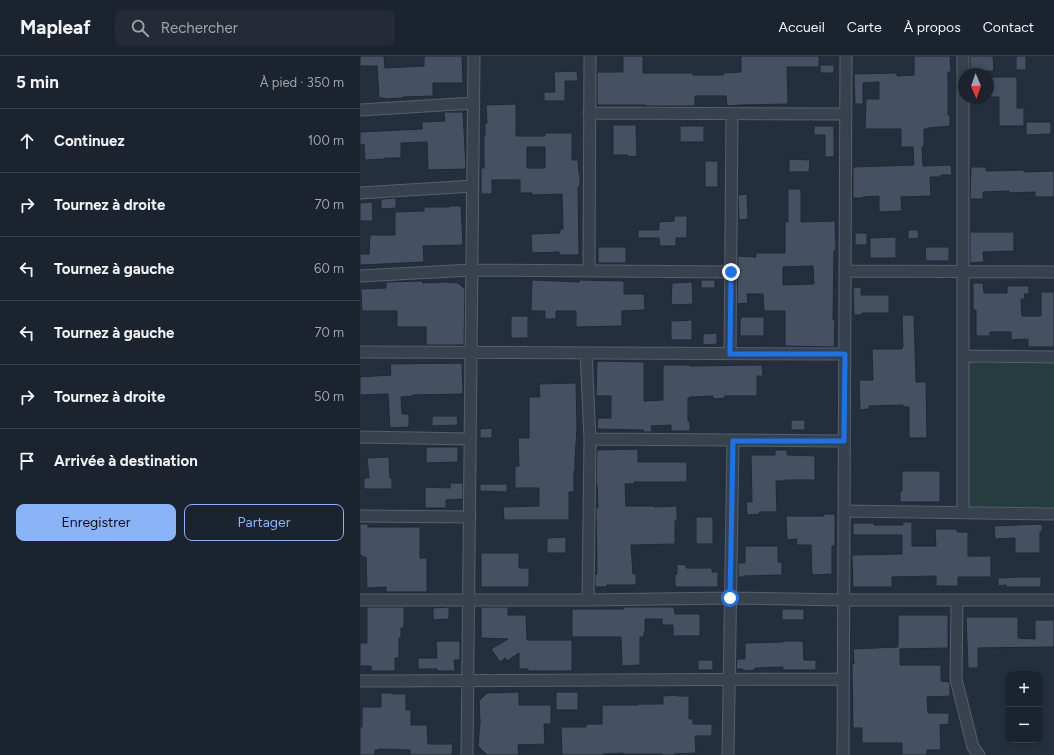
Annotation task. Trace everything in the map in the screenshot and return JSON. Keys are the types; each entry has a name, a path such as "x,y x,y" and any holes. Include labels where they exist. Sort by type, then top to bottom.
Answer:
{"street":[{"path":"467,755 474,56"},
{"path":"589,271 590,56"},
{"path":"843,755 846,56"},
{"path":"962,513 964,56"},
{"path":"360,110 474,103"},
{"path":"589,113 846,114"},
{"path":"730,354 732,114"},
{"path":"360,193 473,186"},
{"path":"360,276 472,270 731,272"},
{"path":"845,271 1054,272"},
{"path":"360,352 845,354"},
{"path":"586,353 590,439 588,600"},
{"path":"963,356 1054,358"},
{"path":"360,437 470,439"},
{"path":"590,439 844,441"},
{"path":"728,755 733,441"},
{"path":"844,511 1054,514"},
{"path":"360,516 470,517"},
{"path":"360,600 588,600 730,598 844,600 1054,600"},
{"path":"957,600 956,679 973,747 979,755"},
{"path":"360,681 843,679"}],"green space":[{"path":"969,363 1054,363 1054,507 968,507"}],"building":[{"path":"360,56 384,56 385,68 424,66 424,56 462,56 463,83 433,83 433,96 385,99 379,98 377,66 360,66"},
{"path":"623,56 643,56 643,73 693,73 693,75 723,75 723,73 741,72 741,56 819,56 819,67 787,67 788,104 727,106 726,96 695,96 695,106 597,105 597,72 623,72"},
{"path":"914,56 950,56 951,72 948,72 948,115 950,115 950,126 924,129 924,147 922,147 923,166 951,165 952,175 930,177 931,196 901,197 902,211 879,212 879,196 853,198 853,167 914,165 913,147 901,147 901,129 865,129 866,99 879,99 879,82 863,83 863,104 855,104 854,74 897,73 897,76 914,75"},
{"path":"970,56 993,56 994,68 970,68"},
{"path":"1016,56 1026,56 1026,70 1016,70"},
{"path":"820,65 834,65 834,73 820,73"},
{"path":"577,71 578,81 565,81 565,101 544,101 544,92 555,92 554,72"},
{"path":"994,77 1017,77 1017,108 1024,108 1024,126 999,126 999,97 994,97"},
{"path":"516,104 516,136 545,136 545,133 572,133 572,160 578,160 580,174 580,187 578,187 579,255 559,255 559,252 532,253 531,234 560,233 560,229 563,229 562,194 532,195 532,193 520,193 520,180 492,180 492,194 481,194 481,168 484,168 484,135 485,123 487,123 486,105","holes":["527,147 545,147 545,168 527,168"]},
{"path":"444,112 463,112 466,169 428,170 427,142 401,143 401,158 365,160 364,144 360,145 360,132 422,129 422,122 445,121"},
{"path":"1026,122 1051,122 1051,134 1026,135"},
{"path":"613,125 636,125 637,156 628,157 628,155 613,155"},
{"path":"680,126 704,126 704,142 680,142"},
{"path":"814,126 834,126 834,157 825,157 825,135 814,135"},
{"path":"789,159 810,160 809,172 789,172"},
{"path":"705,161 718,161 718,187 705,187"},
{"path":"971,167 986,167 986,171 1054,171 1054,197 1035,197 1035,192 1009,193 1009,191 983,192 983,199 970,199"},
{"path":"788,189 801,189 801,222 835,221 836,251 834,251 834,347 785,346 785,311 764,311 763,294 747,294 748,303 737,304 738,256 756,257 756,253 785,253 785,222 788,222","holes":["813,266 814,284 783,285 783,267"]},
{"path":"747,194 748,219 739,220 738,195"},
{"path":"396,198 396,208 381,209 381,199"},
{"path":"372,202 373,221 360,221 360,203"},
{"path":"461,206 463,245 423,246 424,262 360,265 360,254 369,254 370,235 395,235 395,212 424,211 424,207"},
{"path":"674,216 687,216 687,238 676,238 676,246 660,246 659,238 638,238 638,230 659,230 659,222 674,221"},
{"path":"908,230 918,230 919,238 908,239"},
{"path":"970,232 1014,232 1014,251 983,252 984,262 970,263"},
{"path":"855,233 867,233 867,245 855,245"},
{"path":"896,237 896,258 870,258 870,238"},
{"path":"598,247 626,247 626,263 598,263"},
{"path":"925,247 949,247 949,261 926,261"},
{"path":"532,280 579,282 579,280 624,281 624,294 644,294 645,310 622,311 622,326 576,327 576,311 556,311 556,319 545,319 545,311 531,311"},
{"path":"701,280 715,280 715,288 701,288"},
{"path":"422,281 423,283 458,283 465,289 464,345 426,345 426,327 397,327 397,311 362,311 361,289 386,288 386,282"},
{"path":"692,282 693,304 671,305 672,283"},
{"path":"973,283 983,283 984,293 1007,293 1007,286 1029,286 1029,294 1024,294 1025,299 1021,299 1022,316 1041,316 1041,292 1054,292 1054,347 1028,347 1028,339 1011,340 1011,332 990,332 990,336 976,336 976,310 973,310"},
{"path":"861,287 861,295 889,295 889,313 862,313 862,315 854,315 853,288"},
{"path":"902,315 914,315 916,382 926,382 927,438 909,438 909,407 903,407 903,405 869,406 869,409 860,410 859,380 873,380 872,349 902,349 903,347"},
{"path":"511,316 528,316 528,338 511,338"},
{"path":"741,317 764,317 764,336 740,336"},
{"path":"692,320 692,340 671,340 671,321"},
{"path":"717,333 717,344 703,345 703,334"},
{"path":"597,361 644,362 644,401 663,400 663,365 762,365 763,376 757,376 757,396 725,396 725,398 713,399 713,396 688,398 688,421 690,421 690,431 671,431 671,425 651,426 652,432 644,432 643,430 597,429 598,418 611,418 611,396 596,396"},
{"path":"462,363 463,394 413,395 401,397 402,414 409,414 409,427 390,428 388,394 360,395 360,377 391,375 390,364"},
{"path":"576,383 577,428 574,492 569,492 569,520 504,520 503,507 539,506 539,488 515,488 515,466 519,466 518,438 529,438 529,397 540,397 539,384"},
{"path":"432,416 457,416 458,425 432,426"},
{"path":"791,420 805,420 805,430 791,430"},
{"path":"492,428 492,438 480,438 480,429"},
{"path":"426,447 458,447 458,462 426,463"},
{"path":"638,449 638,462 687,462 687,482 634,482 634,484 625,484 626,506 677,506 677,521 675,521 675,544 631,545 633,574 636,574 636,585 607,585 607,587 595,587 595,574 597,574 596,508 598,508 596,484 597,450"},
{"path":"775,450 787,450 787,455 815,456 815,480 776,481 777,512 759,512 760,514 747,515 746,502 752,502 751,455 775,455"},
{"path":"389,457 392,489 364,489 364,478 369,478 367,458"},
{"path":"902,471 940,471 940,502 900,502 900,491 902,491"},
{"path":"450,483 463,483 463,499 446,500 446,508 425,508 425,487 450,488"},
{"path":"480,484 507,484 507,492 480,491"},
{"path":"824,514 835,514 835,546 832,546 832,574 812,575 811,545 796,545 797,539 787,540 786,516 824,516"},
{"path":"696,517 713,517 713,544 696,544"},
{"path":"903,522 912,522 912,546 936,546 935,529 957,529 957,532 968,532 968,556 991,556 991,577 958,577 958,586 936,586 936,576 892,577 892,587 853,587 852,555 902,554 902,535 853,535 853,523 903,525"},
{"path":"360,524 368,524 368,527 420,527 420,558 427,558 427,592 386,592 386,587 367,588 366,557 362,557 362,555 360,555"},
{"path":"1042,524 1042,532 1040,532 1040,553 1015,553 1015,538 995,539 994,526"},
{"path":"566,537 566,553 547,553 547,538"},
{"path":"745,546 778,546 778,562 782,562 782,575 738,577 738,563 745,563"},
{"path":"481,553 519,553 519,568 529,568 529,587 481,587"},
{"path":"677,564 686,565 686,568 712,568 712,572 718,572 718,587 675,587"},
{"path":"1041,577 1041,587 998,586 998,578"},
{"path":"367,607 404,607 404,628 401,628 401,638 399,638 399,658 395,658 395,671 371,671 371,666 360,666 360,643 367,643"},
{"path":"449,607 449,619 433,620 433,608"},
{"path":"481,607 508,607 508,615 526,615 527,640 572,640 572,671 528,671 528,669 519,669 519,653 507,661 505,658 500,662 491,649 508,639 481,638"},
{"path":"624,607 674,607 675,614 700,614 700,636 673,636 673,625 662,625 662,619 645,619 644,637 640,637 640,665 622,666 621,637 572,637 572,609 624,609"},
{"path":"782,609 804,609 804,620 782,620"},
{"path":"898,615 948,615 948,648 900,649 900,665 941,665 941,681 950,682 950,696 927,697 928,713 949,713 949,724 940,725 941,750 927,750 927,755 902,755 902,743 862,743 862,728 853,728 853,649 898,647"},
{"path":"966,617 1018,617 1018,638 1035,639 1035,620 1054,620 1054,647 978,648 978,668 968,668"},
{"path":"436,641 460,641 460,660 454,660 455,671 418,669 418,658 437,658"},
{"path":"803,641 804,660 816,660 816,670 783,670 783,667 755,668 755,670 743,671 743,669 736,669 737,659 745,659 745,643"},
{"path":"698,660 713,660 713,670 698,670"},
{"path":"519,692 519,705 551,705 551,724 544,724 545,744 518,745 519,755 487,755 478,746 480,722 479,701 487,693"},
{"path":"556,692 578,692 578,710 556,710"},
{"path":"381,693 406,694 406,710 411,710 411,725 427,725 428,744 453,744 452,755 410,755 410,750 379,749 375,750 375,755 360,755 362,707 381,707"},
{"path":"663,696 689,696 689,719 693,719 693,724 712,724 712,736 695,736 696,753 674,755 623,753 603,755 562,755 561,727 586,727 586,724 602,724 602,705 663,704"}],"route":[{"path":"730,598 733,441 844,441 845,354 730,354 731,272"}]}
